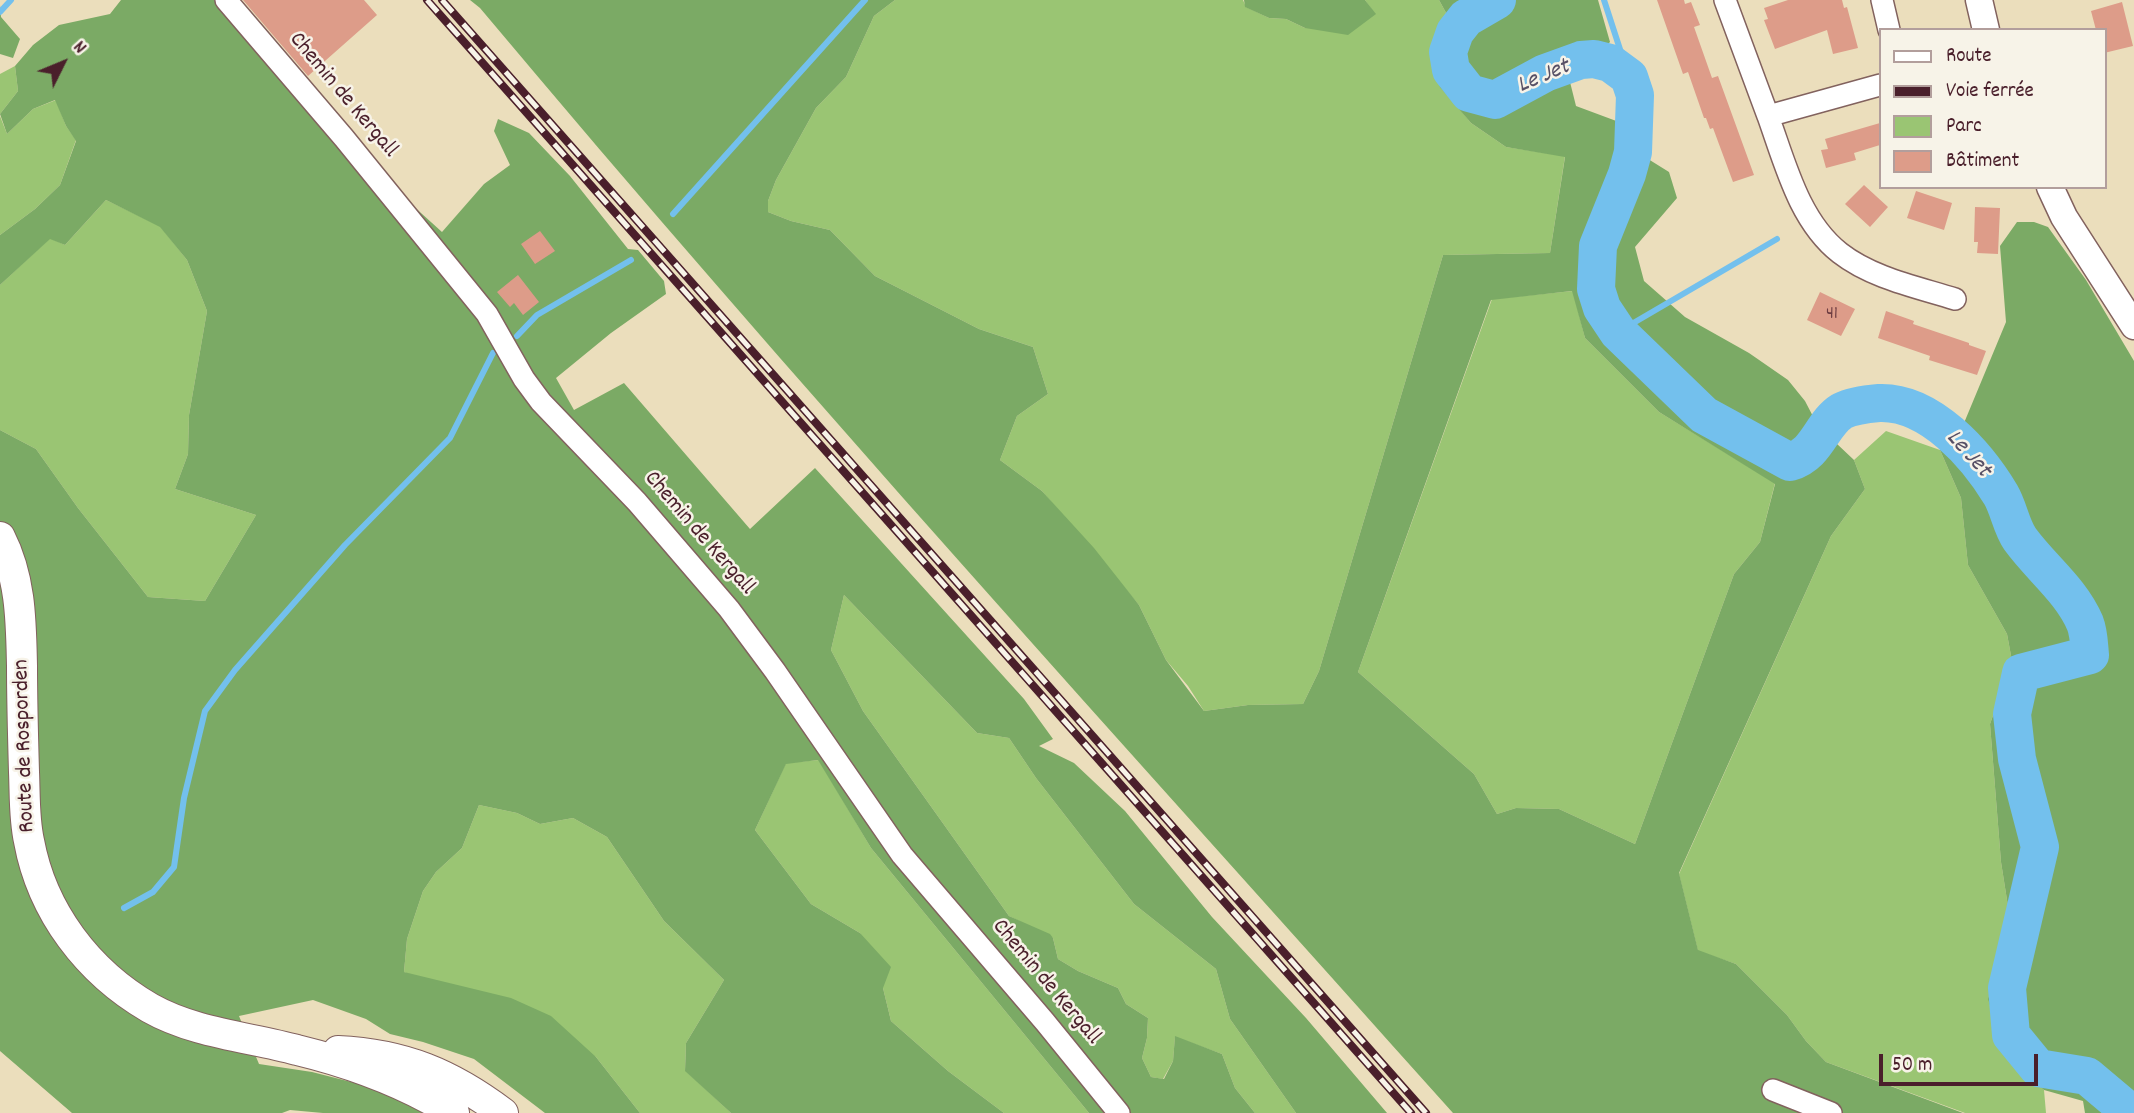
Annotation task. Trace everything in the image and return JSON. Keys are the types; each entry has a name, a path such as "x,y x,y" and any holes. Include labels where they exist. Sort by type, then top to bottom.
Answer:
{"main road":[{"name":"Route de Rosporden","path":"0,537 14,572 22,619 24,788 29,842 54,914 79,950 112,981 150,1008 167,1016 200,1027 299,1050 384,1079 454,1113"},
{"name":"Route de Rosporden","path":"299,1050 368,1053 413,1063 445,1076 503,1113"}],"street":[{"name":"Chemin de Kergall","path":"226,0 377,177 487,314 524,379 541,402 637,502 729,609 902,855 1119,1113"},
{"path":"1726,0 1798,197 1819,231 1840,253 1873,272 1955,299"},
{"path":"1882,0 1889,28"},
{"path":"1979,0 1986,28"},
{"path":"1768,116 1878,86"},
{"path":"2051,189 2064,217 2134,326"},
{"path":"1773,1090 1831,1113"}],"green space":[{"path":"121,0 214,0 328,129 442,232 484,184 510,165 494,131 498,119 529,133 570,176 628,249 638,250 664,281 666,294 611,333 556,378 574,410 624,383 750,529 815,468 1024,699 1053,739 1039,746 1074,763 1125,811 1212,917 1306,1018 1387,1113 1296,1113 1230,1019 1216,969 1134,904 1036,778 1009,738 977,733 844,595 831,650 863,711 1009,916 1050,934 1058,959 1078,971 1118,988 1126,1004 1148,1018 1142,1058 1151,1077 1164,1079 1173,1061 1175,1036 1222,1054 1235,1088 1255,1113 1089,1113 871,848 818,760 786,764 755,830 811,904 860,933 891,967 883,988 891,1021 948,1071 1004,1113 731,1113 685,1071 686,1043 724,980 664,921 607,837 573,818 540,824 517,813 479,805 462,848 436,872 423,891 407,939 404,972 511,998 551,1016 596,1057 640,1113 545,1113 474,1059 390,1034 366,1019 313,1000 239,1016 259,1064 312,1072 363,1085 438,1113 323,1113 290,1110 282,1113 72,1113 0,1051 0,430 36,449 78,508 148,597 205,601 256,515 175,489 188,454 189,415 207,311 187,260 160,227 106,200 65,245 50,239 0,285 0,235 35,209 60,185 76,141 55,100 33,109 7,134 0,114 18,91 15,66 33,45 59,25 110,14"},
{"path":"470,0 895,0 874,16 846,77 816,108 776,180 768,201 768,212 791,221 830,230 875,276 979,329 1033,347 1048,394 1017,416 1000,460 1042,491 1094,548 1139,605 1166,660 1204,711 1248,705 1303,704 1319,671 1443,255 1550,253 1565,157 1506,147 1471,123 1440,87 1430,52 1450,20 1439,0 1598,0 1610,42 1570,82 1576,106 1619,122 1616,139 1669,172 1677,198 1635,247 1644,281 1685,317 1749,353 1788,380 1805,401 1818,426 1854,460 1865,489 1831,536 1679,873 1698,950 1736,964 1787,1015 1826,1062 1963,1113 1453,1113 840,426 480,8","holes":["1572,291 1585,338 1659,412 1775,484 1760,542 1734,574 1635,844 1559,809 1516,808 1497,814 1474,774 1358,672 1491,300"]},
{"path":"895,0 1243,0 1246,7 1269,18 1286,19 1305,28 1375,14 1365,0 1439,0 1450,20 1430,52 1457,106 1471,123 1506,147 1565,156 1550,253 1443,255 1319,671 1303,704 1248,705 1204,711 1188,686 1166,660 1139,605 1042,491 1000,460 1017,416 1048,394 1033,347 979,329 875,276 830,230 791,221 768,212 768,201 776,180 816,108 846,77 874,16"},
{"path":"1244,0 1365,0 1376,14 1348,35 1305,28 1286,19 1269,18 1245,7"},
{"path":"0,5 1,17 20,39 13,58 0,54"},
{"path":"15,66 18,91 0,114 0,74"},
{"path":"56,100 66,126 76,140 60,185 35,209 0,235 0,116 7,134 33,109"},
{"path":"106,200 160,226 187,260 207,311 189,415 188,454 175,489 256,515 205,601 148,597 78,508 36,449 0,430 0,285 50,238 65,245"},
{"path":"2017,222 2034,222 2048,227 2086,280 2134,361 2134,1113 2085,1113 2083,1101 2044,1090 2009,1061 1988,999 2013,938 2001,862 1990,724 2012,661 2007,634 1968,565 1961,498 1940,450 1964,423 2006,322 2000,246"},
{"path":"1573,291 1585,338 1659,412 1775,483 1760,542 1734,574 1635,844 1559,809 1516,808 1497,814 1474,774 1358,672 1492,299"},
{"path":"1886,431 1940,450 1961,498 1968,565 2007,634 2012,661 1990,724 2001,862 2013,938 2003,966 2009,1061 2044,1090 2046,1113 1965,1113 1826,1062 1787,1015 1736,964 1698,951 1679,874 1831,536 1865,489 1854,460"},
{"path":"844,595 977,733 1009,738 1036,778 1134,904 1216,969 1230,1019 1296,1113 1255,1113 1235,1088 1222,1054 1175,1037 1173,1061 1163,1079 1151,1077 1142,1058 1148,1018 1126,1004 1118,988 1078,971 1058,959 1053,938 1009,916 863,711 831,650"},
{"path":"819,760 871,848 1089,1113 1004,1113 948,1071 891,1021 883,988 860,933 811,904 755,830 786,763"},
{"path":"479,805 517,813 540,824 573,818 607,837 664,921 724,980 686,1043 685,1070 731,1113 640,1113 596,1057 404,972 407,939 423,891 436,872 462,848"}],"building":[{"path":"243,0 364,0 377,15 308,76"},
{"path":"1657,0 1684,0 1685,4 1691,2 1700,25 1694,27 1712,78 1718,76 1754,175 1733,182 1713,128 1710,129 1704,118 1688,72 1683,74"},
{"path":"1788,0 1842,0 1844,8 1847,7 1858,48 1833,54 1827,30 1775,49 1764,20 1768,19 1764,8"},
{"path":"2122,2 2133,46 2106,53 2106,28 2095,28 2091,11"},
{"path":"1878,124 1878,146 1854,153 1856,160 1826,168 1821,150 1828,149 1825,139"},
{"path":"1864,185 1888,207 1870,227 1845,204"},
{"path":"1916,191 1952,203 1944,230 1907,218"},
{"path":"1975,207 2000,208 1998,254 1977,253 1978,242 1974,242"},
{"path":"540,231 555,251 535,264 521,244"},
{"path":"518,275 539,302 523,315 514,303 510,307 497,292"},
{"path":"1820,292 1855,309 1841,336 1807,320"},
{"path":"1886,311 1986,351 1977,375 1929,360 1930,356 1878,338"}],"waterway":[{"path":"0,12 11,0"},
{"path":"673,214 865,0"},
{"name":"Le Jet","path":"1497,0 1466,18 1455,32 1448,52 1451,70 1469,93 1495,100 1545,73 1581,60 1594,59 1610,63 1629,77 1635,95 1633,152 1598,246 1596,289 1602,308 1618,332 1704,415 1790,462 1807,452 1829,423 1842,411 1850,408 1879,403 1898,405 1934,421 1950,433 1979,463 2001,495 2020,539 2079,611 2085,623 2090,655 2021,673 2012,714 2017,759 2040,847 2007,988 2011,1035 2038,1068 2087,1076 2131,1113"},
{"path":"1604,0 1629,77"},
{"path":"1618,332 1777,239"},
{"path":"517,336 537,315 631,260"},
{"path":"124,908 153,892 174,867 184,798 205,711 235,670 345,545 450,438 493,353"}],"railway":[{"path":"427,0 1411,1113"},
{"path":"442,0 1426,1113"}]}
